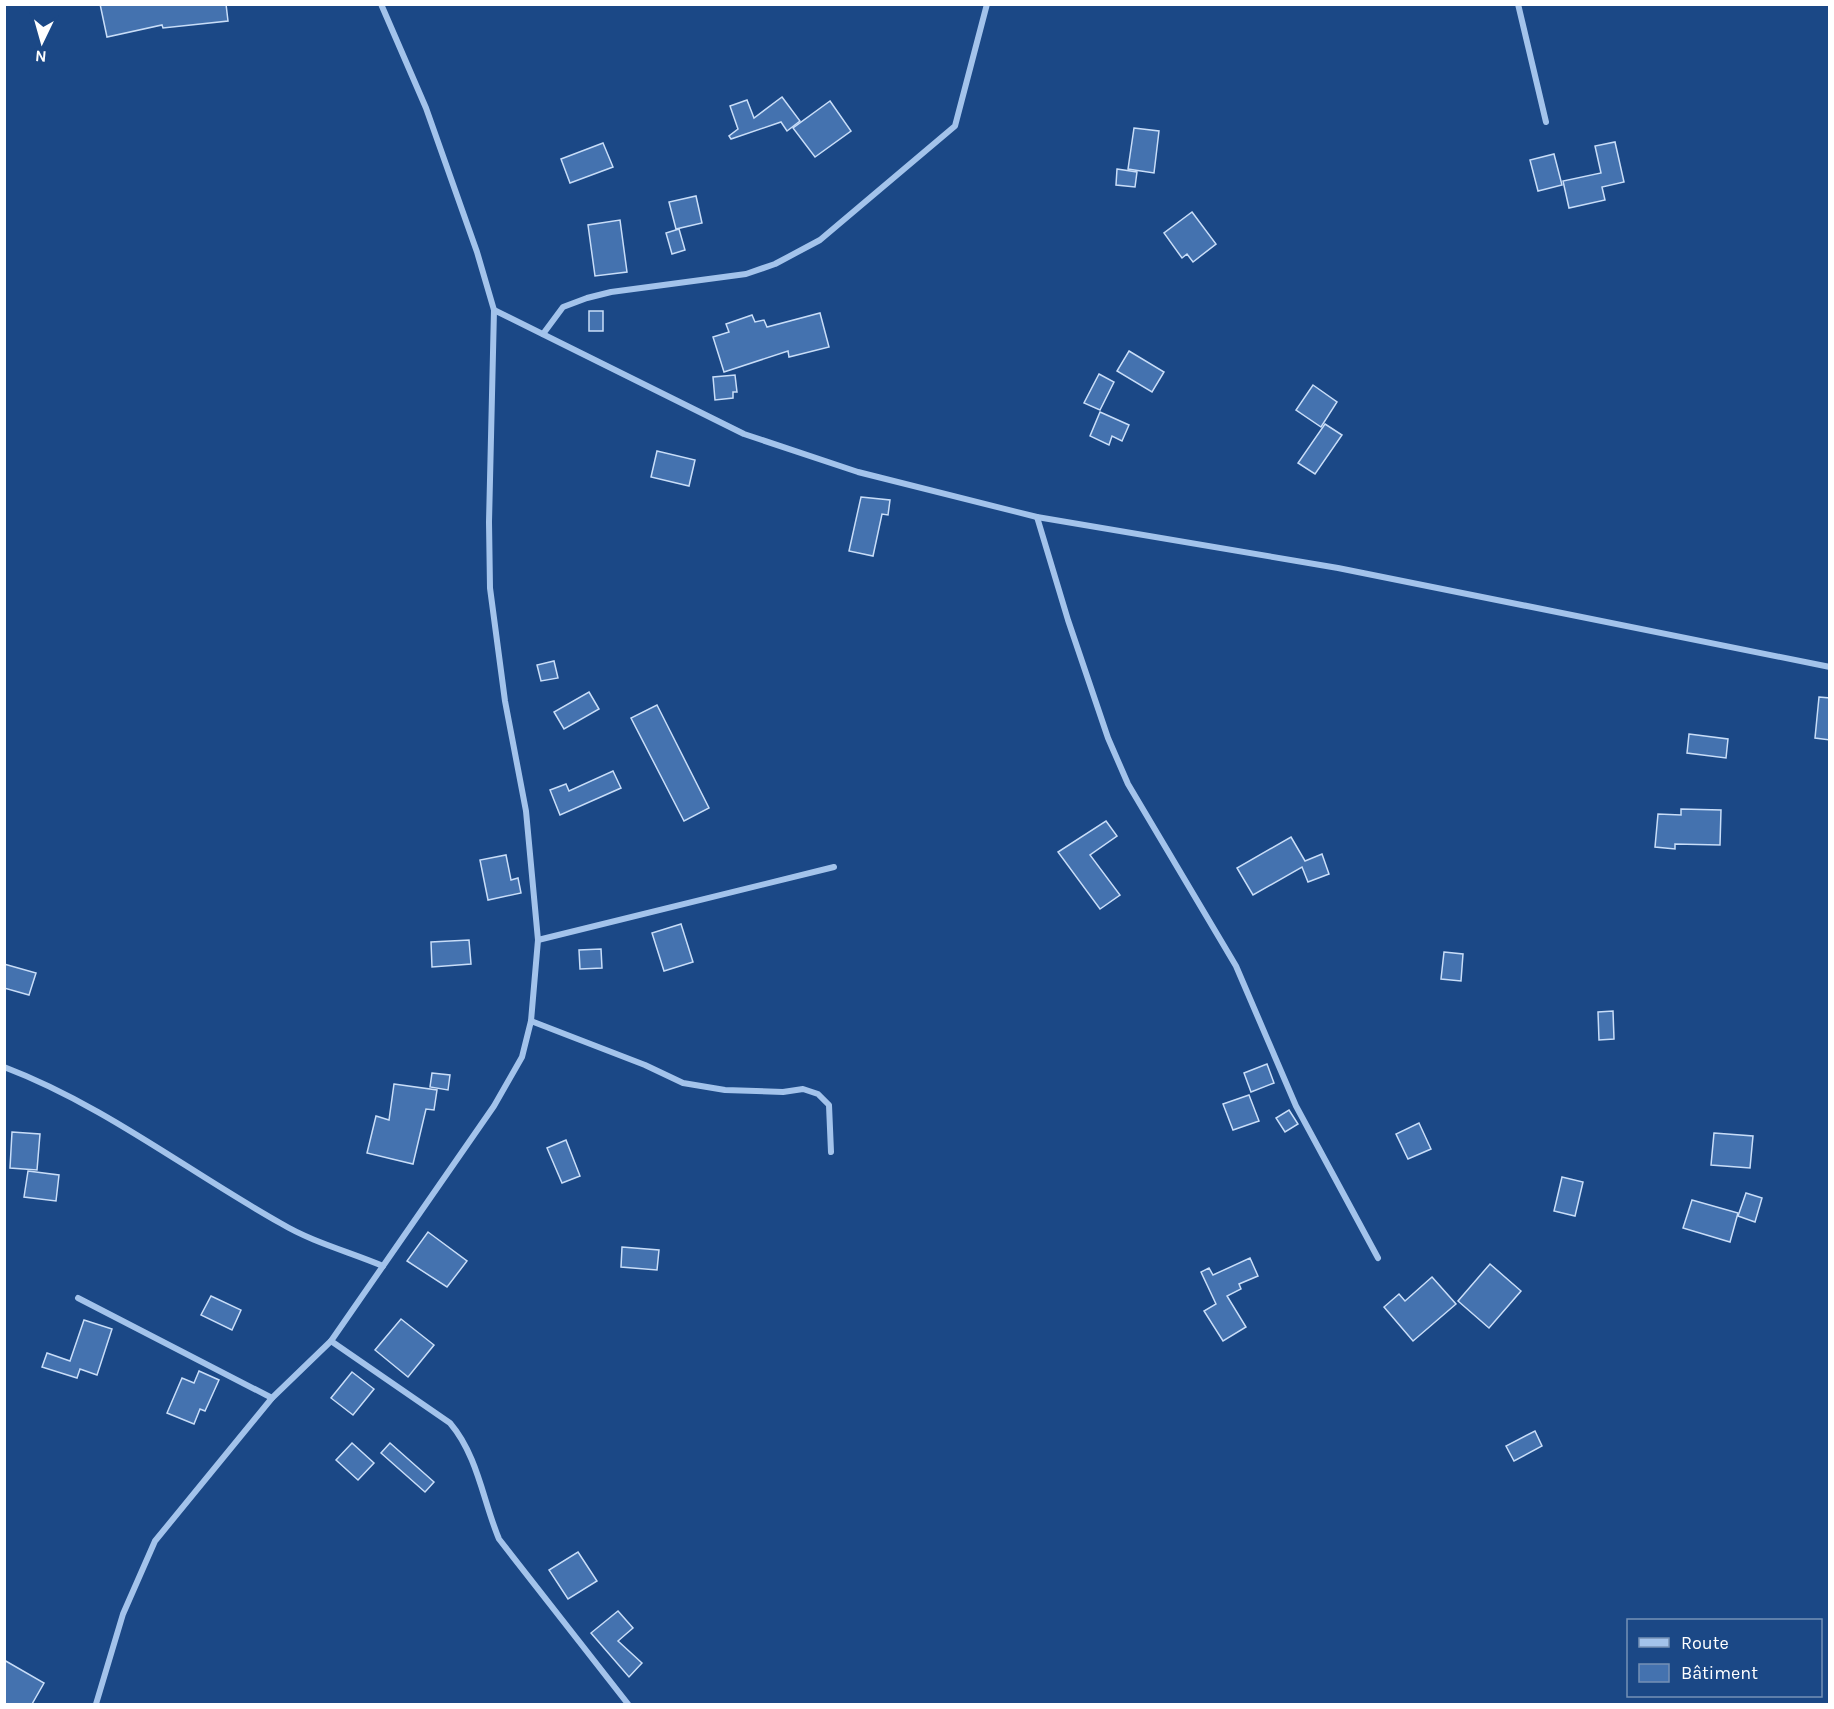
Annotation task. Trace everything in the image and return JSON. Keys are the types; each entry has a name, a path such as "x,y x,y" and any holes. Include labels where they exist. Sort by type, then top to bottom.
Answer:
{"street":[{"path":"96,1704 123,1614 155,1541 272,1398 331,1341 494,1106 522,1057 531,1021 538,940 525,811 490,588 489,522 494,310 477,252 426,108 381,4"},
{"path":"543,334 563,307 587,298 611,292 746,274 775,264 820,240 955,126 987,4"},
{"path":"1518,4 1546,122"},
{"path":"494,310 744,434 858,472 1037,517 1338,568 1830,667"},
{"path":"1037,517 1071,630 1108,738 1128,784 1236,966 1296,1106 1378,1257"},
{"path":"538,940 834,867"},
{"path":"531,1021 645,1065 683,1083 725,1090 783,1092 803,1089 818,1094 830,1105 831,1152"},
{"path":"4,1067 48,1084 84,1102 284,1226 383,1266"},
{"path":"78,1298 272,1398"},
{"path":"331,1341 450,1423 460,1435 474,1463 499,1539 628,1704"}],"building":[{"path":"100,4 226,4 228,21 163,28 162,25 107,37"},
{"path":"782,97 800,121 787,131 781,122 731,139 729,136 738,129 730,106 747,100 754,118"},
{"path":"830,101 851,131 815,157 793,128"},
{"path":"1134,128 1159,131 1154,173 1128,169"},
{"path":"1615,142 1624,182 1602,187 1605,200 1569,208 1563,181 1601,173 1595,146"},
{"path":"603,143 613,167 570,183 561,159"},
{"path":"1554,154 1562,185 1538,191 1530,160"},
{"path":"1117,169 1137,172 1135,187 1116,185"},
{"path":"696,196 702,223 676,229 669,202"},
{"path":"1192,212 1216,244 1193,262 1187,254 1182,258 1164,233"},
{"path":"620,220 627,272 595,276 588,225"},
{"path":"679,229 685,250 672,254 666,233"},
{"path":"589,311 603,311 603,331 589,331"},
{"path":"820,313 829,347 789,357 788,351 724,372 713,337 729,332 726,324 752,315 755,322 764,320 767,327"},
{"path":"1129,351 1164,372 1152,392 1117,371"},
{"path":"1099,374 1114,382 1100,410 1084,403"},
{"path":"735,375 737,392 733,392 733,398 715,400 713,377"},
{"path":"1313,385 1337,402 1321,427 1296,410"},
{"path":"1100,412 1129,425 1122,441 1112,436 1109,445 1090,436"},
{"path":"1325,424 1342,435 1315,474 1298,463"},
{"path":"657,451 695,460 689,486 651,477"},
{"path":"861,497 890,500 888,515 882,514 873,556 849,551"},
{"path":"554,661 558,678 541,681 537,665"},
{"path":"589,692 599,709 564,729 554,712"},
{"path":"1819,697 1830,698 1830,740 1815,738"},
{"path":"657,705 709,808 684,821 631,718"},
{"path":"1689,734 1728,739 1726,758 1687,753"},
{"path":"613,771 621,788 560,815 550,790 566,784 569,791"},
{"path":"1681,809 1721,810 1720,845 1675,844 1675,849 1655,847 1658,814 1681,815"},
{"path":"1106,821 1117,836 1090,855 1120,895 1100,909 1058,852"},
{"path":"1291,837 1305,861 1322,854 1329,874 1308,882 1302,867 1253,895 1237,868"},
{"path":"506,855 511,880 518,878 521,893 488,900 480,860"},
{"path":"681,924 693,962 664,971 652,933"},
{"path":"469,940 471,964 432,967 431,942"},
{"path":"601,949 602,968 580,969 579,950"},
{"path":"1444,952 1463,954 1461,981 1441,979"},
{"path":"4,964 36,973 29,995 4,988"},
{"path":"1613,1011 1614,1039 1599,1040 1598,1012"},
{"path":"1267,1064 1274,1083 1251,1092 1244,1073"},
{"path":"432,1073 450,1075 448,1090 430,1087"},
{"path":"394,1084 437,1090 434,1110 426,1109 413,1164 367,1153 376,1116 389,1120"},
{"path":"1249,1095 1259,1121 1233,1130 1223,1104"},
{"path":"1289,1110 1298,1124 1285,1132 1276,1118"},
{"path":"1419,1123 1431,1149 1408,1159 1396,1134"},
{"path":"12,1132 40,1134 37,1170 10,1168"},
{"path":"1714,1133 1753,1136 1750,1168 1711,1165"},
{"path":"566,1140 580,1176 562,1183 547,1148"},
{"path":"28,1171 59,1175 56,1201 24,1197"},
{"path":"1562,1177 1583,1182 1575,1216 1554,1211"},
{"path":"1746,1193 1762,1198 1755,1222 1738,1216"},
{"path":"1692,1200 1738,1213 1730,1242 1683,1228"},
{"path":"428,1232 467,1261 447,1287 407,1261"},
{"path":"622,1247 659,1250 657,1270 621,1267"},
{"path":"1250,1258 1258,1276 1239,1284 1241,1289 1227,1296 1246,1327 1223,1341 1204,1311 1216,1304 1201,1272 1209,1268 1213,1275"},
{"path":"1490,1264 1521,1291 1489,1328 1458,1301"},
{"path":"1432,1277 1456,1304 1413,1341 1384,1307 1399,1294 1405,1301"},
{"path":"211,1296 241,1310 232,1330 201,1315"},
{"path":"401,1319 434,1345 408,1377 375,1350"},
{"path":"84,1320 112,1329 97,1375 80,1369 77,1378 42,1367 47,1353 70,1361"},
{"path":"199,1371 219,1380 205,1411 200,1409 194,1424 167,1413 182,1378 194,1383"},
{"path":"352,1372 374,1389 353,1415 331,1398"},
{"path":"1535,1431 1542,1446 1514,1461 1506,1446"},
{"path":"352,1443 374,1463 358,1480 336,1460"},
{"path":"390,1443 434,1482 425,1492 381,1453"},
{"path":"578,1552 597,1581 568,1599 549,1570"},
{"path":"618,1611 633,1628 618,1641 642,1663 629,1677 591,1633"},
{"path":"4,1660 44,1683 32,1704 4,1704"}]}
